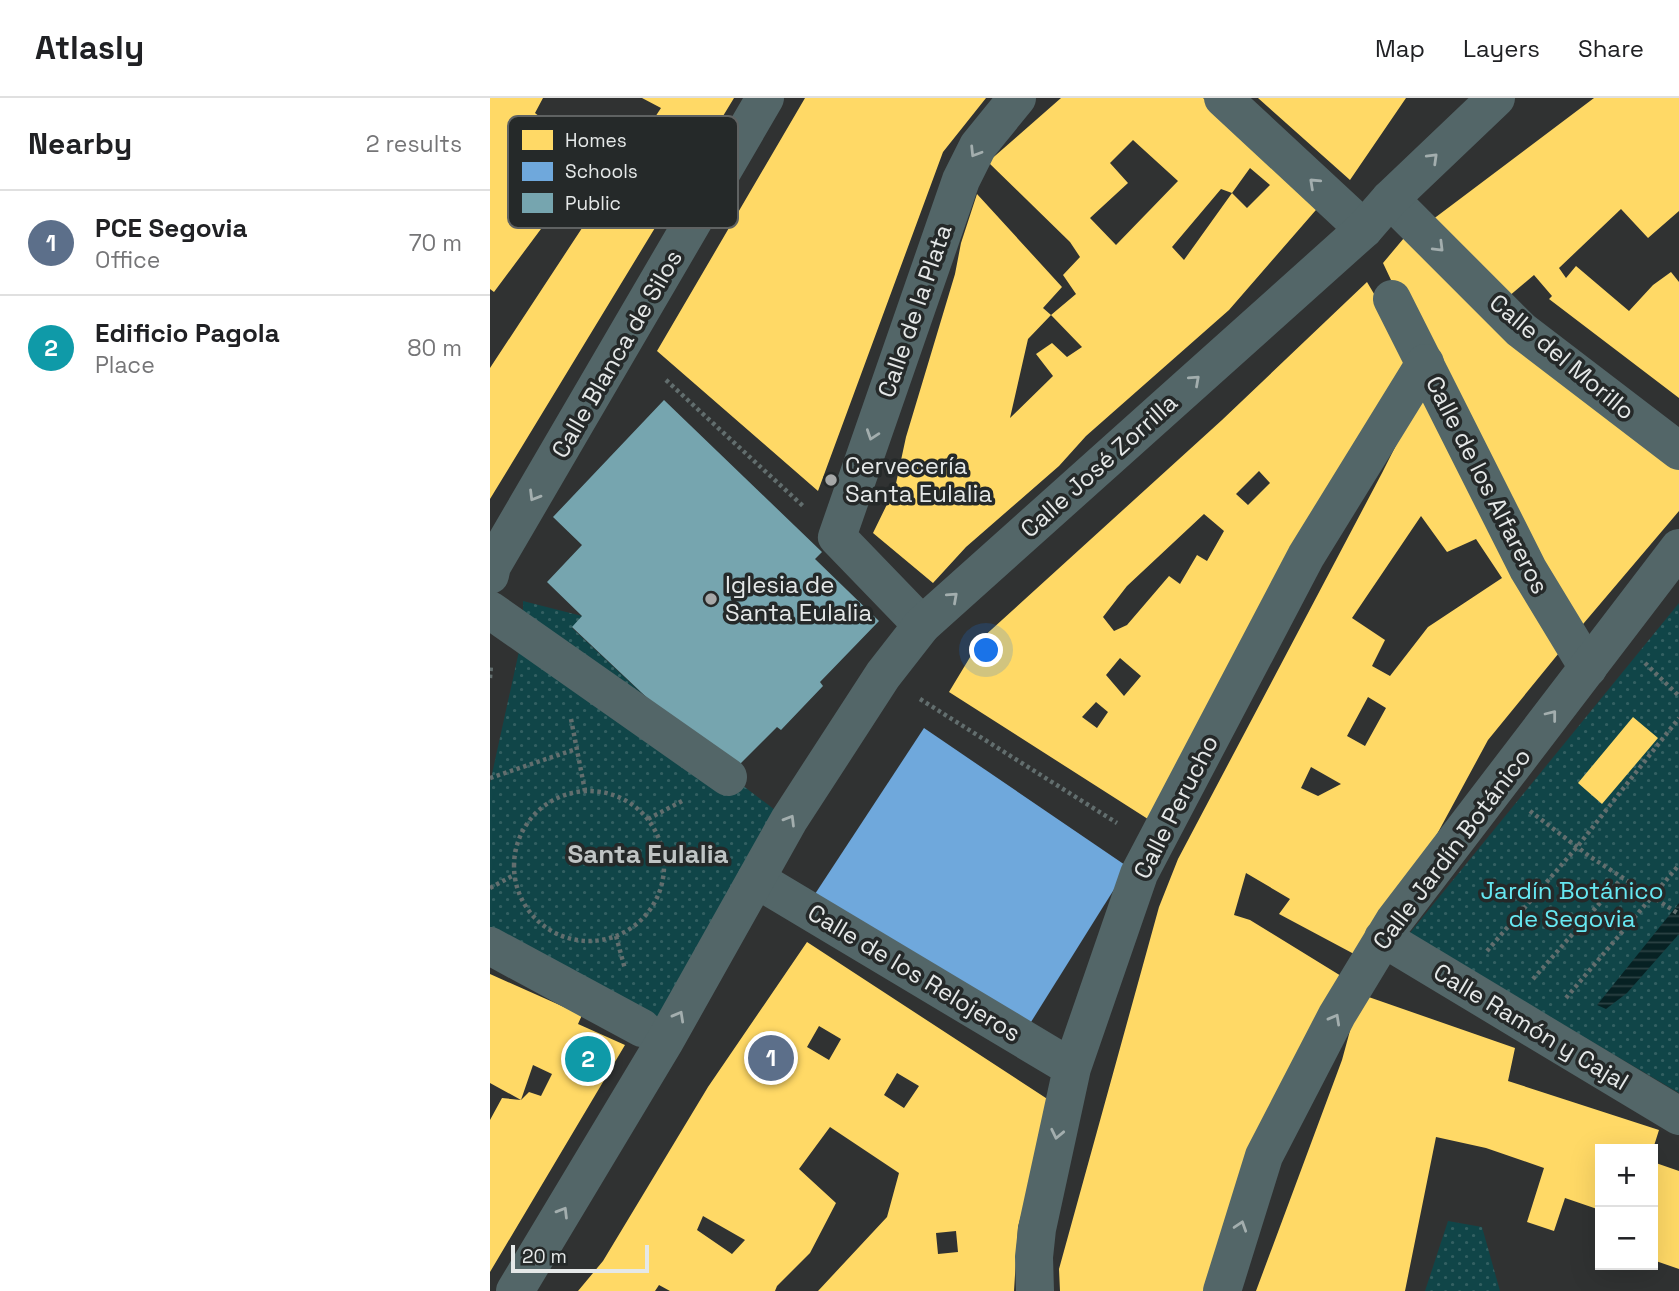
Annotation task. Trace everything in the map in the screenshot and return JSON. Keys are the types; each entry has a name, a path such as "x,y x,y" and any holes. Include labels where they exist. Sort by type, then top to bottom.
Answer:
{"street":[{"name":"Calle Blanca de Silos","path":"738,144 765,98"},
{"name":"Calle de la Plata","path":"837,537 961,180 978,146 1017,98"},
{"path":"1223,98 1364,229"},
{"name":"Calle José Zorrilla","path":"515,1291 666,1041 789,820 883,675 922,625 1364,229 1390,199 1496,98"},
{"name":"Calle del Morillo","path":"1390,199 1521,330 1679,452"},
{"name":"Calle Blanca de Silos","path":"490,575 492,566 689,228"},
{"name":"Calle de los Alfareros","path":"1392,299 1528,569 1588,668"},
{"name":"Calle Perucho","path":"1035,1291 1037,1229 1072,1068 1139,874 1306,556 1425,363"},
{"path":"837,537 922,625"},
{"name":"Calle Jardín Botánico","path":"1222,1291 1264,1156 1331,1027 1382,938 1679,548"},
{"path":"490,610 728,777"},
{"name":"Calle de los Relojeros","path":"756,879 1072,1068"},
{"name":"Calle Ramón y Cajal","path":"1382,938 1679,1116"},
{"path":"490,946 642,1028"}],"path":[{"path":"666,380 837,537"},
{"path":"1643,661 1679,696"},
{"path":"883,675 1153,846"},
{"path":"1484,956 1577,847 1679,718"},
{"path":"490,778 576,749"},
{"path":"585,790 620,797 635,806 660,839 664,863 661,886 652,906 637,923 617,936 595,941 572,939 551,930 533,916 520,897 514,876 520,835 531,817 546,804 565,794 585,790"},
{"path":"1522,805 1577,847 1679,914"},
{"path":"1563,1001 1679,865"},
{"path":"490,888 514,876"},
{"path":"1543,988 1532,981 1622,878"}],"green space":[{"path":"523,601 582,616 572,628 729,775 775,810 653,1034 490,946 490,783 523,633"},
{"name":"Jardín Botánico de Segovia","path":"1679,603 1679,1093 1409,934"},
{"path":"1448,1221 1482,1227 1500,1291 1425,1291"}],"shaded area":[{"path":"1679,903 1679,934 1627,993 1606,1009 1597,1005"}],"building: Homes":[{"path":"490,98 543,98 535,113 539,116 508,116 508,228 542,228 494,292 490,289"},
{"path":"642,98 734,98 723,116 656,116 661,108"},
{"path":"805,98 986,98 943,152 818,491 657,351 729,228 738,228 738,213"},
{"path":"1061,98 1203,98 1322,203 1229,310 1086,436 1059,466 966,547 933,583 873,533 895,488 906,437 977,194 1062,287 1043,308 1051,315 1076,294 1063,275 1080,257 1070,242 988,162","holes":["1133,140 1178,181 1116,245 1090,218 1128,183 1110,163","1250,168 1270,185 1247,208 1232,193","1221,189 1232,193 1184,260 1172,247","1051,315 1082,347 1067,357 1052,343 1036,354 1053,376 1010,418 1028,339"]},
{"path":"1258,98 1406,98 1350,180"},
{"path":"1594,98 1679,98 1679,211 1648,238 1621,209 1559,268 1566,278 1576,266 1629,311 1653,285 1671,272 1679,282 1679,398 1549,299 1552,296 1534,275 1502,302 1424,226"},
{"path":"582,228 655,228 490,499 490,368"},
{"path":"1409,232 1679,468 1679,511 1578,630 1424,350 1383,263"},
{"path":"1367,282 1412,358 1151,821 949,692 981,639 1222,420","holes":["1259,471 1270,483 1248,505 1236,494","1204,514 1224,531 1207,561 1197,555 1180,584 1169,576 1127,625 1114,631 1103,617 1127,586","1120,658 1141,676 1124,696 1106,675","1096,702 1108,712 1097,728 1082,717"]},
{"path":"1424,390 1563,648 1488,740 1429,849 1354,954 1279,914 1290,899 1246,873 1234,915 1250,920 1346,979 1212,1291 1060,1291 1059,1269 1159,907 1178,859","holes":["1421,516 1447,552 1476,539 1502,578 1428,627 1390,676 1372,666 1385,640 1352,618","1368,697 1386,708 1365,746 1347,736","1311,767 1341,784 1318,796 1301,788"]},
{"path":"1633,717 1658,738 1602,804 1578,783"},
{"path":"807,942 1052,1102 1018,1227 1014,1291 818,1291 887,1217 899,1173 830,1127 799,1169 836,1203 810,1253 775,1291 670,1291 659,1285 655,1291 578,1291 603,1261 708,1087","holes":["819,1026 841,1039 829,1060 807,1047","897,1073 919,1086 904,1108 884,1095","703,1216 745,1240 732,1254 697,1230","956,1231 958,1252 938,1254 936,1233"]},
{"path":"490,974 582,1015 578,1024 625,1045 490,1272 490,1120 502,1098 521,1100 490,1083","holes":["533,1065 552,1074 541,1096 529,1092 521,1100"]},
{"path":"1360,994 1515,1048 1508,1081 1659,1130 1655,1144 1595,1144 1595,1208 1565,1198 1554,1231 1527,1222 1544,1168 1486,1148 1436,1137 1405,1291 1256,1291 1342,1060"},
{"path":"1658,1164 1679,1171 1679,1269 1658,1262"}],"building: Schools":[{"path":"924,728 1128,867 1026,1030 813,897"}],"building: Public":[{"name":"Iglesia de Santa Eulalia","path":"664,400 822,552 815,559 879,621 820,682 823,686 781,730 777,727 729,775 572,627 582,616 547,582 582,545 553,517"}],"place":[{"name":"Cervecería Santa Eulalia","path":"831,480"},
{"name":"Iglesia de Santa Eulalia","path":"711,599"},
{"name":"PCE Segovia","path":"771,1058"},
{"name":"Edificio Pagola","path":"588,1059"}],"district":[{"name":"Santa Eulalia","path":"648,854"}]}
